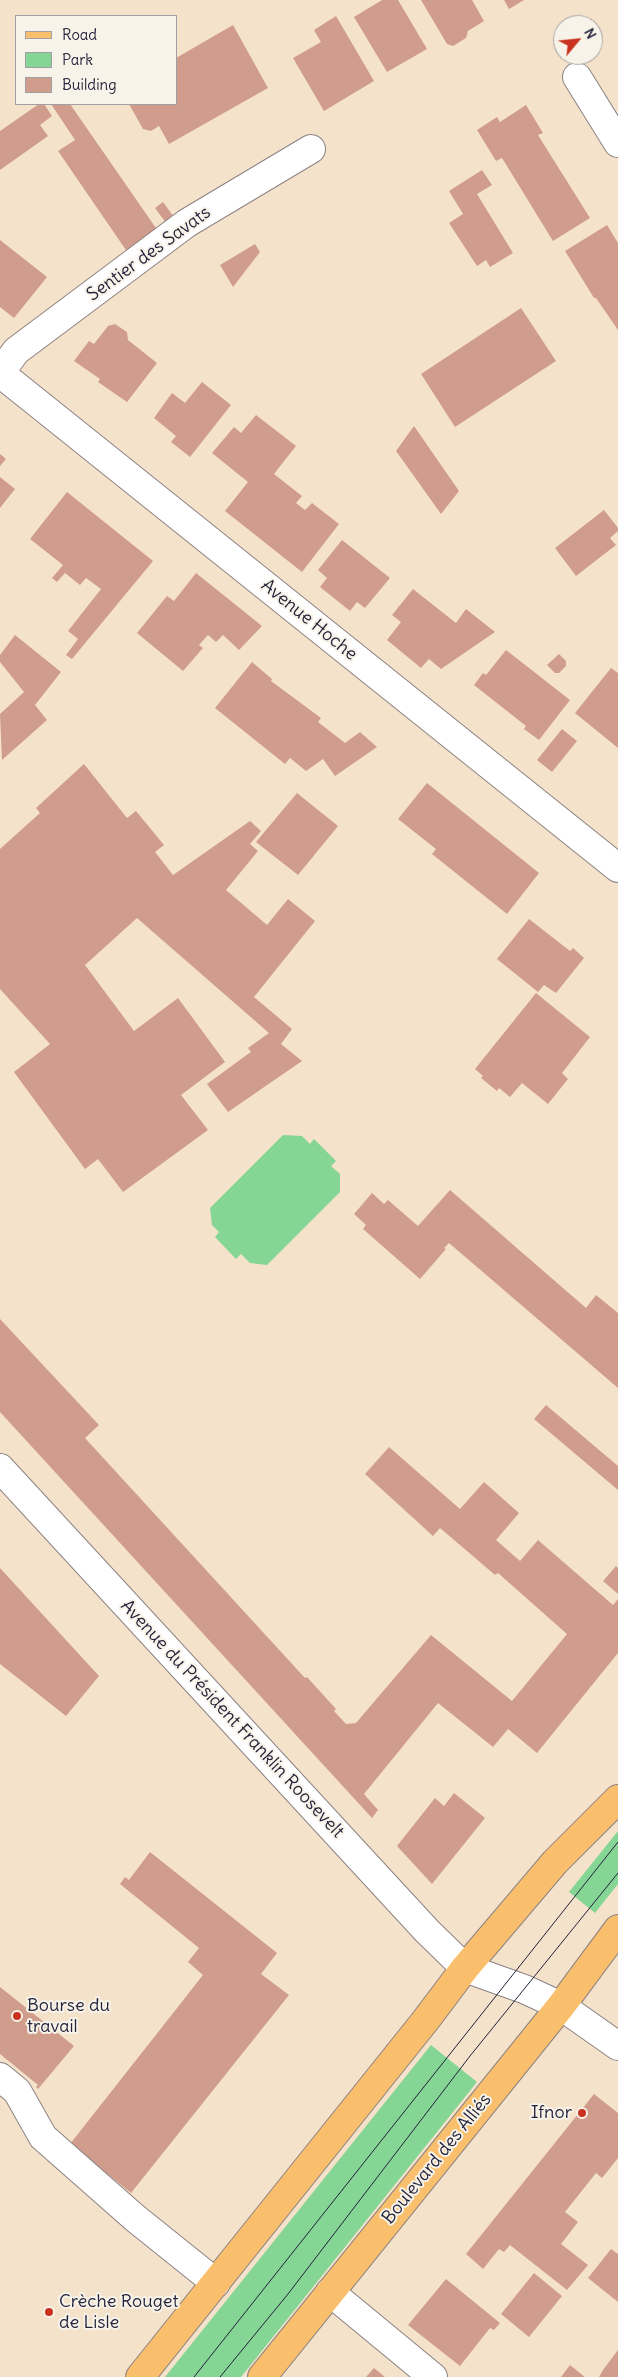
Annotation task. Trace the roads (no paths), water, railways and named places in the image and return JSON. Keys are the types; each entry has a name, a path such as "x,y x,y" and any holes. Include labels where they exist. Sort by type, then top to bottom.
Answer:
{"main road":[{"path":"140,2377 465,1968 554,1862 618,1799"},
{"name":"Boulevard des Alliés","path":"262,2377 561,2006 614,1935"}],"street":[{"path":"577,77 618,143"},
{"name":"Sentier des Savats","path":"0,373 16,351 186,223 311,149"},
{"name":"Avenue Hoche","path":"0,373 618,868"},
{"name":"Avenue du Président Franklin Roosevelt","path":"0,1468 427,1931 465,1968"},
{"path":"465,1968 524,1989 561,2006 618,2046"},
{"path":"0,2077 17,2090 43,2137 135,2218 216,2283"},
{"path":"330,2292 433,2377"}],"tram line":[{"path":"194,2377 618,1842"},
{"path":"220,2377 288,2294 470,2056 618,1873"}],"place":[{"name":"Bourse du travail","path":"17,2016"},
{"name":"Ifnor","path":"582,2113"},
{"name":"Crèche Rouget de Lisle","path":"49,2312"}]}
